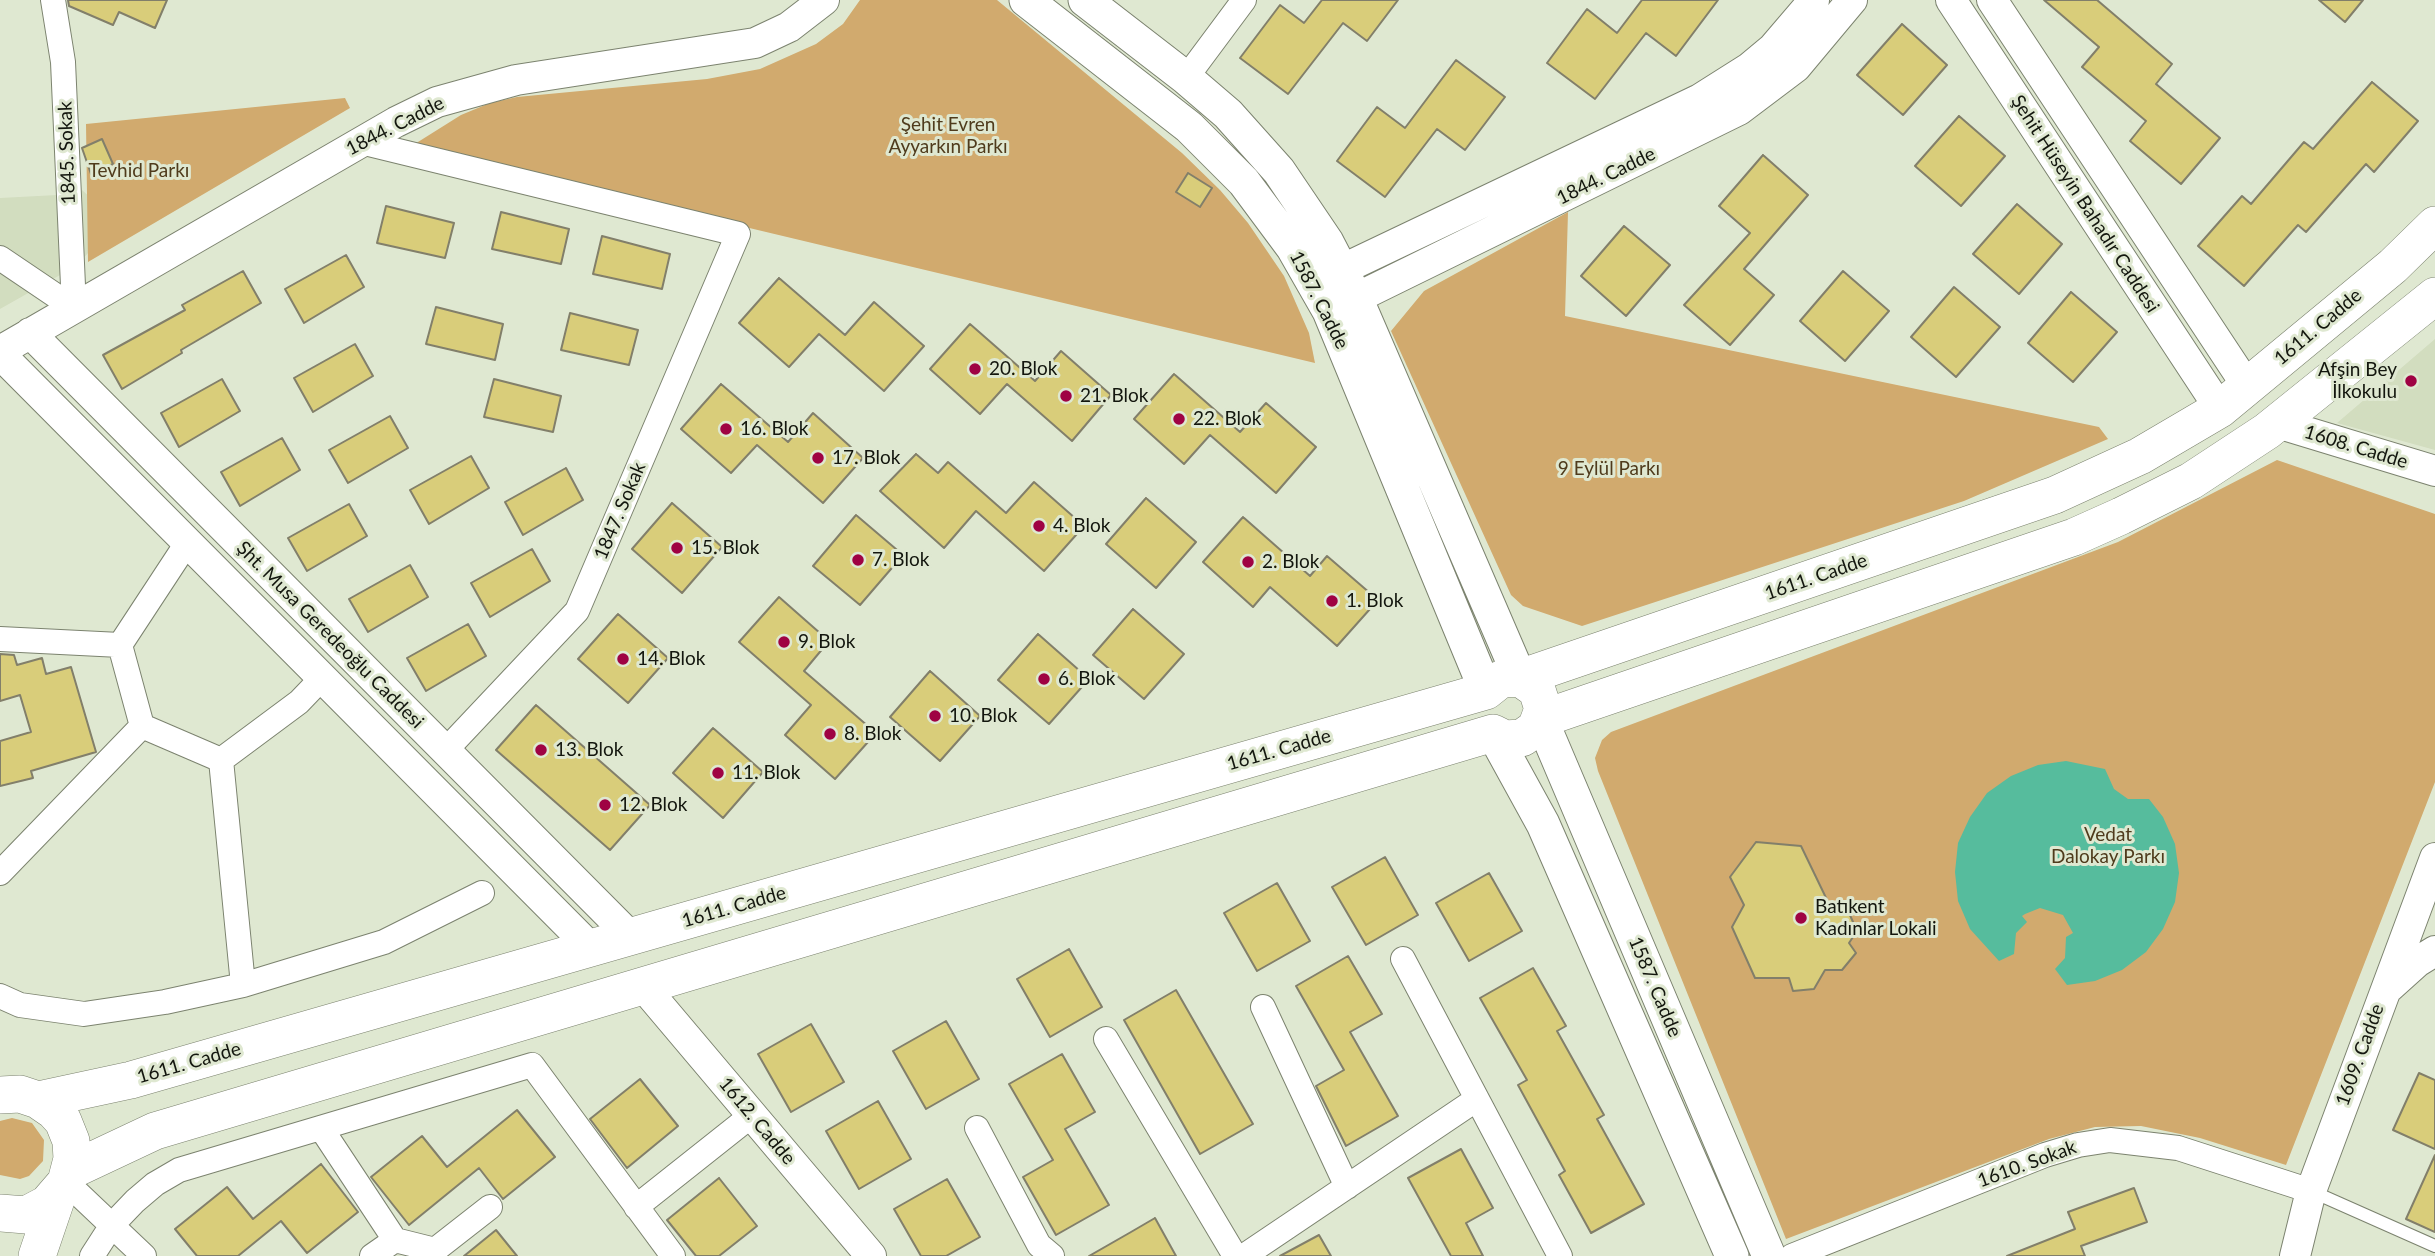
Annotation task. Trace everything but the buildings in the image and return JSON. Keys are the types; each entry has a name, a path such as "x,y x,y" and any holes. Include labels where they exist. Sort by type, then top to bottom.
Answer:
{"main road":[{"name":"1587. Cadde","path":"1026,0 1165,107 1209,146 1336,290 1486,691"},
{"name":"1587. Cadde","path":"1085,0 1186,78 1242,128 1279,172 1520,678"},
{"name":"1611. Cadde","path":"38,1100 131,1080 1486,691 1501,679 1520,678 2055,495 2140,456 2233,398 2401,259 2435,225"},
{"path":"1541,719 2074,537 2191,481 2277,423 2435,296"},
{"path":"1486,691 1481,710 1483,720 1493,733 1506,738 1522,738 1536,728 1541,719 1542,699 1530,683 1520,678"},
{"name":"1587. Cadde","path":"1541,719 1769,1256"},
{"name":"1587. Cadde","path":"1493,733 1543,824 1732,1256"},
{"path":"0,1213 26,1215 47,1204 65,1182 156,1131 1493,733"},
{"path":"0,1095 20,1094 38,1100 63,1121 71,1141 65,1182 37,1256"}],"street":[{"name":"1845. Sokak","path":"53,0 64,62 74,308"},
{"name":"1844. Cadde","path":"0,352 361,142 438,102 516,80 755,43 789,27 824,0"},
{"path":"1186,78 1244,0"},
{"name":"1844. Cadde","path":"1336,290 1711,92 1773,48 1814,0"},
{"name":"1844. Cadde","path":"1336,290 1739,110 1796,67 1852,0"},
{"name":"Şehit Hüseyin Bahadır Caddesi","path":"1951,0 2233,398"},
{"name":"Şehit Hüseyin Bahadır Caddesi","path":"1992,0 2233,398"},
{"name":"1847. Sokak","path":"361,142 738,234 577,611 445,751"},
{"path":"0,258 74,308"},
{"name":"Şht. Musa Geredeoğlu Caddesi","path":"30,333 631,937"},
{"name":"Şht. Musa Geredeoğlu Caddesi","path":"0,352 591,948"},
{"name":"1608. Cadde","path":"2277,423 2435,471"},
{"path":"142,726 120,645 187,543"},
{"path":"0,639 120,645"},
{"path":"221,760 299,702 322,678"},
{"path":"142,726 221,760"},
{"path":"0,873 142,726"},
{"path":"221,760 243,985"},
{"name":"1609. Cadde","path":"2295,1256 2311,1191 2382,994 2435,858"},
{"path":"0,996 20,1005 84,1014 165,1002 243,985 384,942 482,893"},
{"path":"2382,994 2417,962 2435,951"},
{"path":"1403,959 1560,1256"},
{"name":"1612. Cadde","path":"643,986 871,1256"},
{"path":"1263,1007 1347,1187"},
{"path":"1105,1039 1235,1256"},
{"path":"92,1256 112,1225 155,1184 179,1170 532,1065 673,1256"},
{"path":"1244,1256 1477,1099"},
{"path":"636,1207 752,1115"},
{"path":"321,1128 395,1240 436,1250 490,1207"},
{"path":"977,1128 1039,1245 1052,1256"},
{"name":"1610. Sokak","path":"1792,1256 2045,1155 2078,1145 2110,1140 2178,1148 2311,1191"},
{"path":"65,1182 144,1256"},
{"path":"372,1256 395,1240"}],"lane":[{"path":"2311,1191 2435,1245"}],"shaded area":[{"path":"82,190 117,222 76,266 0,309 0,198 76,194"},
{"name":"Afşin Bey İlkokulu","path":"2435,339 2435,450 2337,423"},
{"path":"2066,761 2105,769 2114,789 2128,799 2149,799 2163,817 2175,844 2179,873 2175,902 2163,929 2146,952 2122,970 2095,981 2067,985 2055,969 2065,958 2066,937 2073,933 2063,915 2040,908 2022,916 2027,922 2016,933 2014,954 1999,961 1970,929 1958,901 1955,872 1958,843 1970,817 1987,793 2011,776 2038,765"}],"green space":[{"name":"Şehit Evren Ayyarkın Parkı","path":"860,0 997,0 1182,153 1220,190 1248,223 1284,276 1309,333 1315,363 410,147 461,115 490,103 517,97 707,79 760,69 816,44 843,24"},
{"name":"Tevhid Parkı","path":"345,98 350,108 88,262 86,124"},
{"name":"9 Eylül Parkı","path":"1568,212 1565,316 2099,427 2108,439 1964,501 1582,626 1523,606 1511,595 1391,331 1424,291"},
{"name":"Vedat Dalokay Parkı","path":"2277,460 2435,514 2435,782 2286,1165 2200,1138 2141,1126 2095,1127 2049,1139 1786,1239 1598,771 1595,758 1602,740 1611,732 2118,542"},
{"path":"12,1118 32,1123 44,1140 43,1161 29,1176 20,1179 0,1175 0,1121"}],"place":[{"name":"20. Blok","path":"975,369"},
{"name":"Afşin Bey İlkokulu","path":"2411,381"},
{"name":"21. Blok","path":"1066,396"},
{"name":"22. Blok","path":"1179,419"},
{"name":"16. Blok","path":"726,429"},
{"name":"17. Blok","path":"818,458"},
{"name":"4. Blok","path":"1039,526"},
{"name":"15. Blok","path":"677,548"},
{"name":"7. Blok","path":"858,560"},
{"name":"2. Blok","path":"1248,562"},
{"name":"1. Blok","path":"1332,601"},
{"name":"9. Blok","path":"784,642"},
{"name":"14. Blok","path":"623,659"},
{"name":"6. Blok","path":"1044,679"},
{"name":"10. Blok","path":"935,716"},
{"name":"8. Blok","path":"830,734"},
{"name":"13. Blok","path":"541,750"},
{"name":"11. Blok","path":"718,773"},
{"name":"12. Blok","path":"605,805"},
{"name":"Batıkent Kadınlar Lokali","path":"1801,918"}]}
